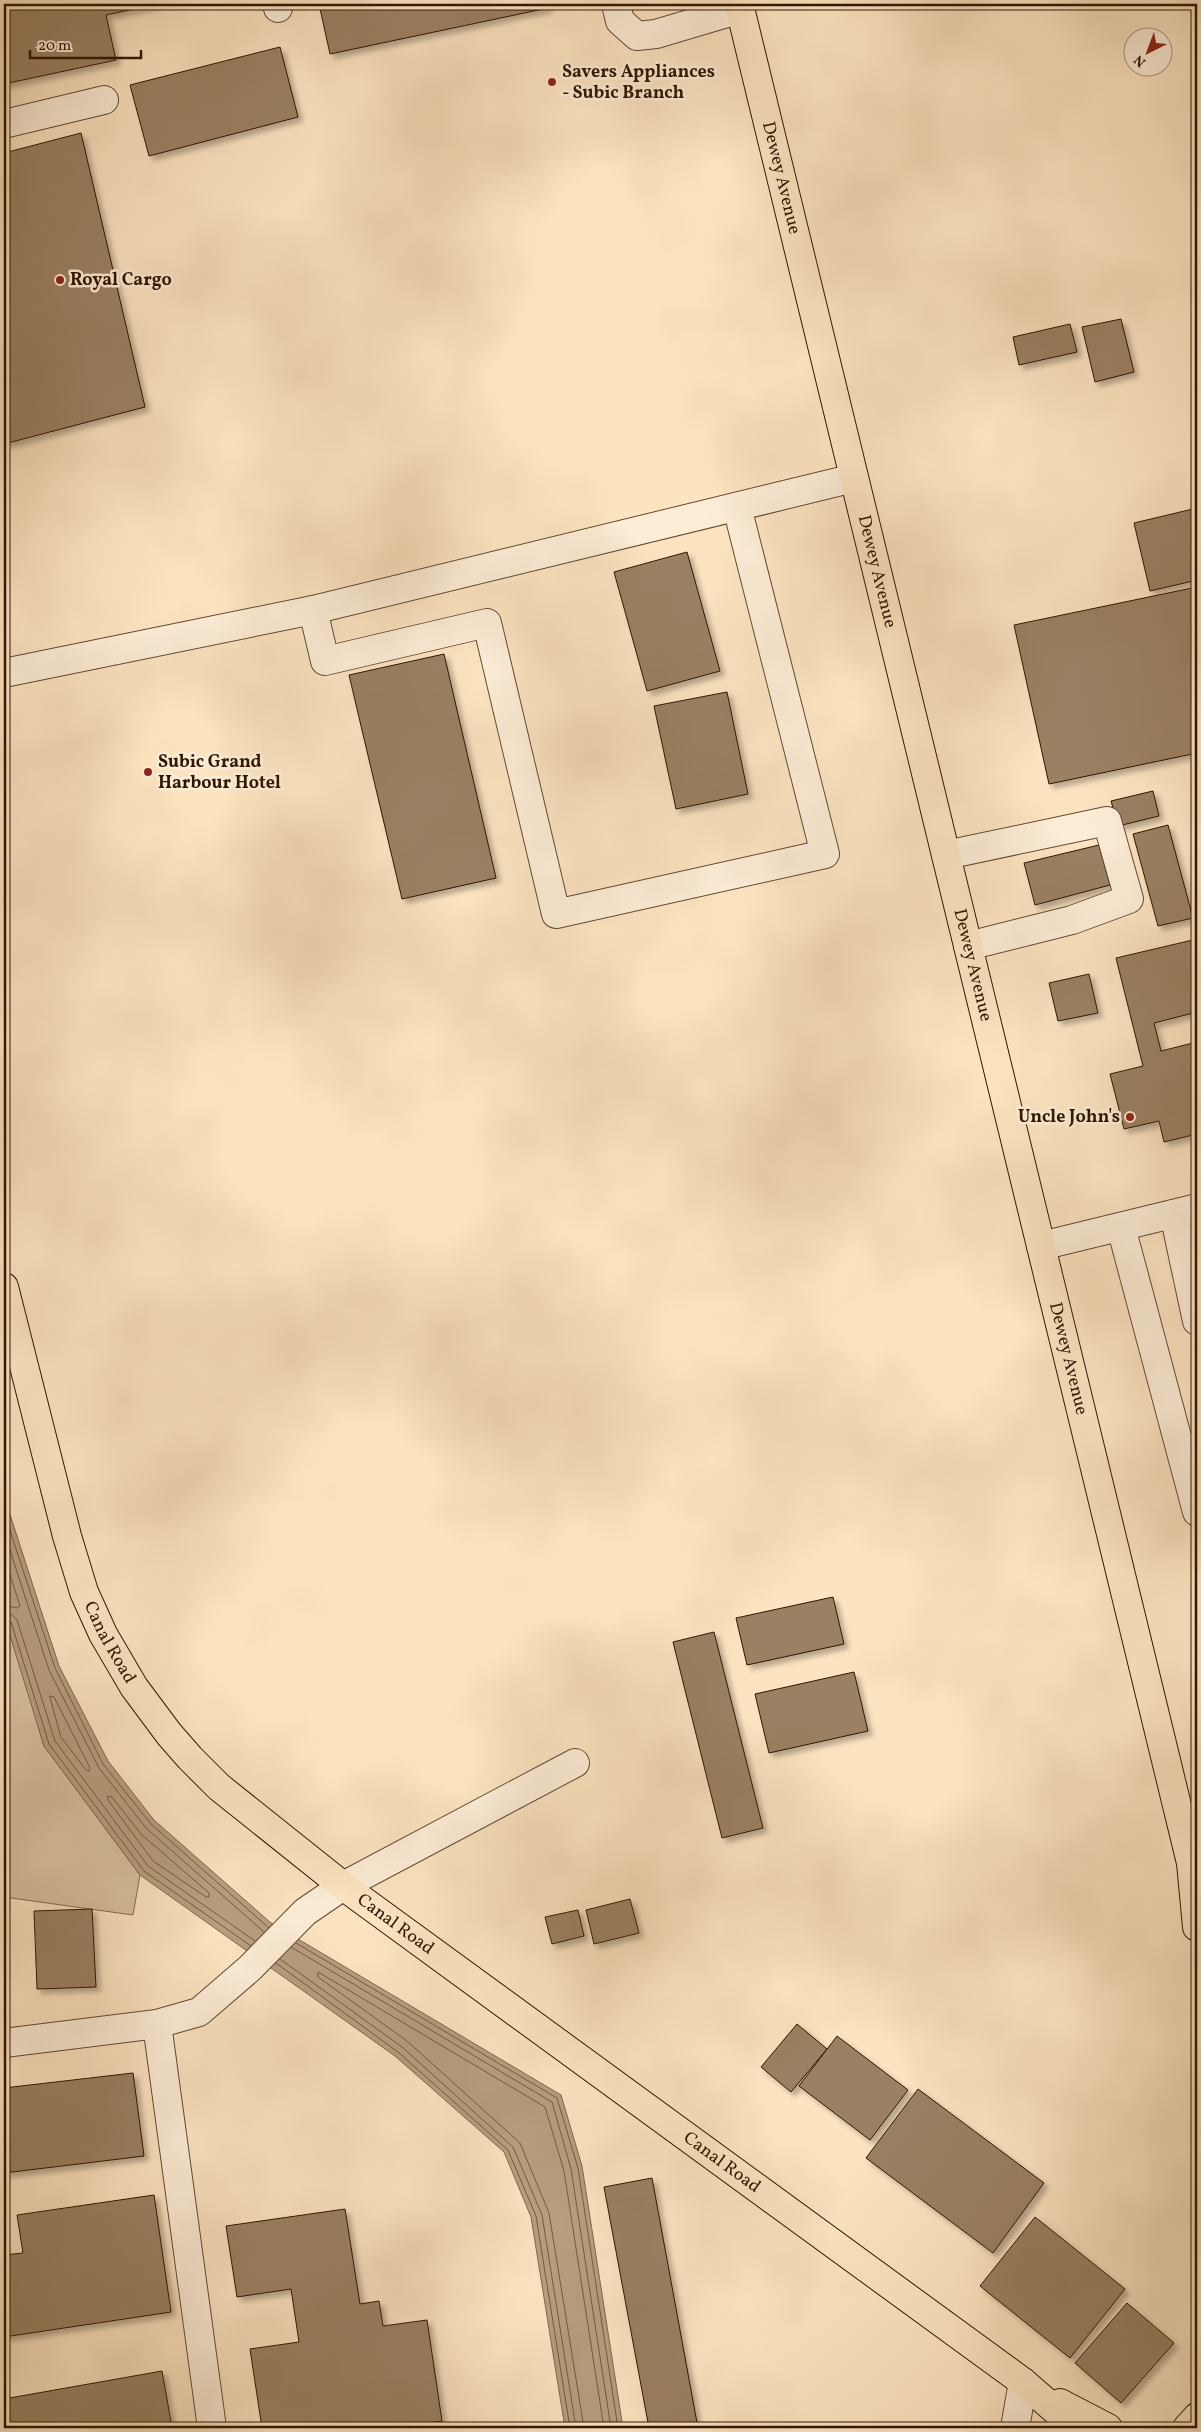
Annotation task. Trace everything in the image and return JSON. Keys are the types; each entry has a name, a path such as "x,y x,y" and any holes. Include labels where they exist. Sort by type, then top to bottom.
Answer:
{"main road":[{"name":"Dewey Avenue","path":"740,6 1191,1863 1197,1927"},
{"name":"Canal Road","path":"4,1287 67,1536 84,1592 103,1634 134,1687 169,1734 190,1758 220,1787 343,1886 1023,2382 1076,2428"},
{"name":"Canal Road","path":"1023,2382 1108,2428"},
{"path":"1187,2428 1197,2417"}],"street":[{"path":"616,4 620,21 637,36 656,34 740,6"},
{"path":"4,124 104,100"},
{"path":"4,673 313,610 854,478"},
{"path":"313,610 325,661 486,623 556,914 825,854 737,506"},
{"path":"946,855 1107,822 1129,899 1072,920 968,946"},
{"path":"1041,1246 1186,1211 1197,1321"},
{"path":"1121,1227 1197,1512"},
{"path":"4,2042 157,2024 199,2012 250,1968 305,1912 343,1886 575,1763"},
{"path":"157,2024 212,2428"},
{"path":"1015,2428 1023,2382"}],"shaded area":[{"path":"4,1607 44,1746 140,1875 133,1915 4,1897"}],"water":[{"path":"4,1496 59,1666 108,1761 154,1820 271,1923 561,2095 582,2166 623,2428 565,2428 531,2217 504,2152 395,2056 140,1875 44,1746 4,1616"}],"building":[{"path":"4,4 158,4 106,15 116,60 4,84"},
{"path":"319,4 547,4 548,8 330,54"},
{"path":"280,47 298,117 149,156 130,85"},
{"name":"Royal Cargo","path":"81,133 145,407 4,444 4,153"},
{"path":"1121,319 1134,372 1095,382 1082,327"},
{"path":"1070,324 1077,352 1019,365 1013,337"},
{"path":"1197,508 1197,580 1150,591 1134,523"},
{"path":"687,552 720,671 647,691 614,572"},
{"path":"1197,587 1197,753 1049,784 1014,625"},
{"path":"444,654 496,878 402,899 349,675"},
{"path":"727,692 748,794 676,809 654,706"},
{"path":"1153,791 1159,816 1118,826 1111,801"},
{"path":"1168,825 1193,918 1158,926 1133,834"},
{"path":"1099,845 1110,885 1035,905 1024,863"},
{"path":"1197,939 1197,1012 1154,1023 1161,1051 1197,1042 1197,1134 1164,1142 1159,1121 1124,1129 1110,1074 1143,1066 1116,958"},
{"path":"1089,974 1098,1013 1058,1021 1049,983"},
{"path":"833,1597 844,1644 747,1665 736,1618"},
{"path":"714,1632 763,1828 722,1838 673,1642"},
{"path":"854,1672 868,1731 769,1753 755,1694"},
{"path":"630,1899 639,1933 594,1944 586,1910"},
{"path":"92,1909 96,1987 37,1989 34,1911"},
{"path":"578,1910 584,1936 552,1944 545,1917"},
{"path":"797,2024 827,2049 791,2092 761,2067"},
{"path":"837,2036 908,2090 870,2140 799,2086"},
{"path":"133,2073 144,2156 4,2173 4,2088"},
{"path":"918,2089 1044,2183 993,2253 866,2158"},
{"path":"652,2178 698,2428 649,2428 604,2187"},
{"path":"154,2195 171,2312 4,2337 4,2255 23,2253 17,2215"},
{"path":"345,2209 360,2304 379,2301 383,2326 427,2320 442,2421 390,2428 262,2428 250,2349 299,2342 291,2289 237,2297 226,2226"},
{"path":"1035,2217 1125,2289 1070,2358 980,2286"},
{"path":"1127,2303 1174,2343 1121,2403 1075,2363"},
{"path":"162,2371 172,2428 4,2428 4,2399"}],"place":[{"name":"Savers Appliances - Subic Branch","path":"552,82"},
{"name":"Royal Cargo","path":"60,280"},
{"name":"Subic Grand Harbour Hotel","path":"148,772"},
{"name":"Uncle John's","path":"1130,1117"}]}
